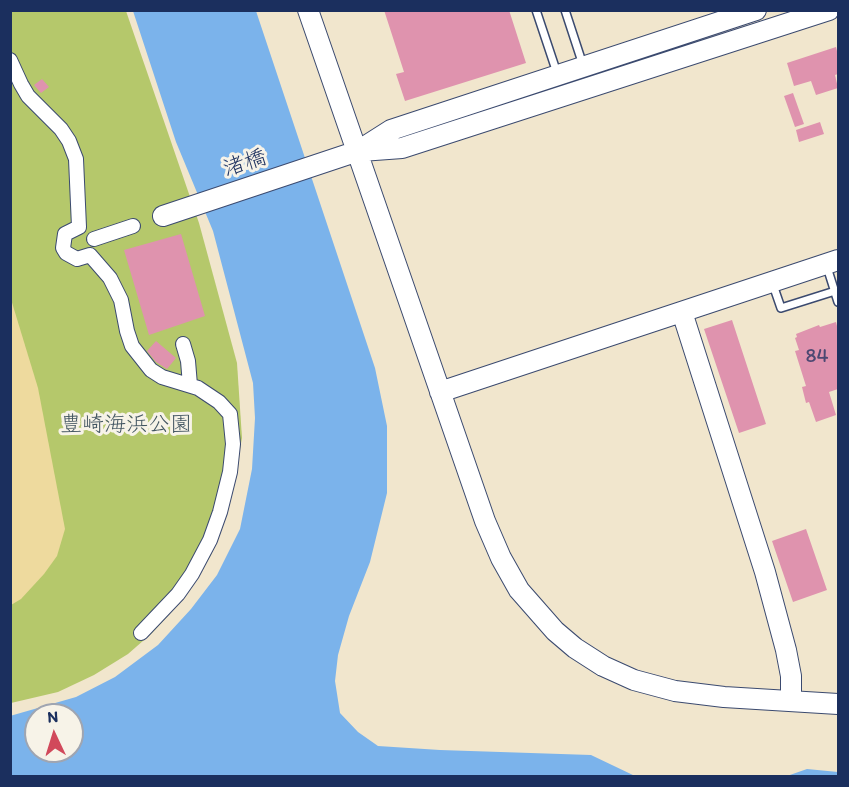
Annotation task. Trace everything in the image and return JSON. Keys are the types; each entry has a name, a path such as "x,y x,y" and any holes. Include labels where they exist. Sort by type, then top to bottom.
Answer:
{"street":[{"path":"308,10 485,521 501,558 519,590 555,631 575,648 619,674 654,687 724,697 838,704"},
{"path":"358,151 391,130 756,10"},
{"path":"358,151 402,148 829,10"},
{"path":"10,60 28,96 61,129 73,149 78,173 79,227"},
{"name":"渚橋","path":"164,216 358,151"},
{"path":"94,239 133,226"},
{"path":"79,227 89,231 94,239 93,252 77,259 66,253 63,248 63,238 65,234 79,227"},
{"path":"90,255 116,289 121,300 132,346 141,360 162,377 198,388 219,402 230,414 233,444 230,472 210,540 192,574 178,594 141,633"},
{"path":"440,392 832,262"},
{"path":"682,312 765,572 786,650 791,676 791,701"},
{"path":"183,344 190,374 190,385"}],"lane":[{"path":"536,10 558,76"},
{"path":"565,10 584,67"},
{"path":"832,262 838,302"},
{"path":"772,282 781,308 835,291"}],"green space":[{"name":"豊崎海浜公園","path":"11,11 126,11 199,223 237,363 242,438 231,496 211,555 194,583 174,609 128,654 94,675 58,692 11,703"}],"sand":[{"path":"10,296 38,388 65,529 57,556 21,599 11,605"}],"water":[{"path":"133,11 256,11 375,368 387,426 387,493 370,562 349,616 338,655 335,681 340,713 358,732 378,746 591,755 635,776 11,776 10,716 24,712 24,763 84,763 84,703 55,703 76,697 115,677 158,645 191,609 217,575 240,529 252,469 255,418 253,383 213,231 176,142"},
{"path":"807,769 838,772 838,776 787,776"}],"building":[{"path":"384,10 509,10 526,63 405,101 396,74 404,72"},
{"path":"836,47 838,74 835,75 838,88 816,95 811,81 794,86 787,63"},
{"path":"42,79 49,87 41,93 34,85"},
{"path":"793,93 804,124 795,127 784,96"},
{"path":"820,122 824,134 799,142 796,130"},
{"path":"181,234 205,316 149,335 124,250"},
{"path":"732,320 766,424 739,433 704,329"},
{"path":"836,322 838,389 829,392 836,415 816,422 809,402 806,403 802,387 806,386 795,351 799,350 795,338 796,334 819,325 820,327"},
{"path":"156,341 176,358 167,369 156,362 147,351"},
{"path":"806,529 827,590 793,602 772,541"}]}
